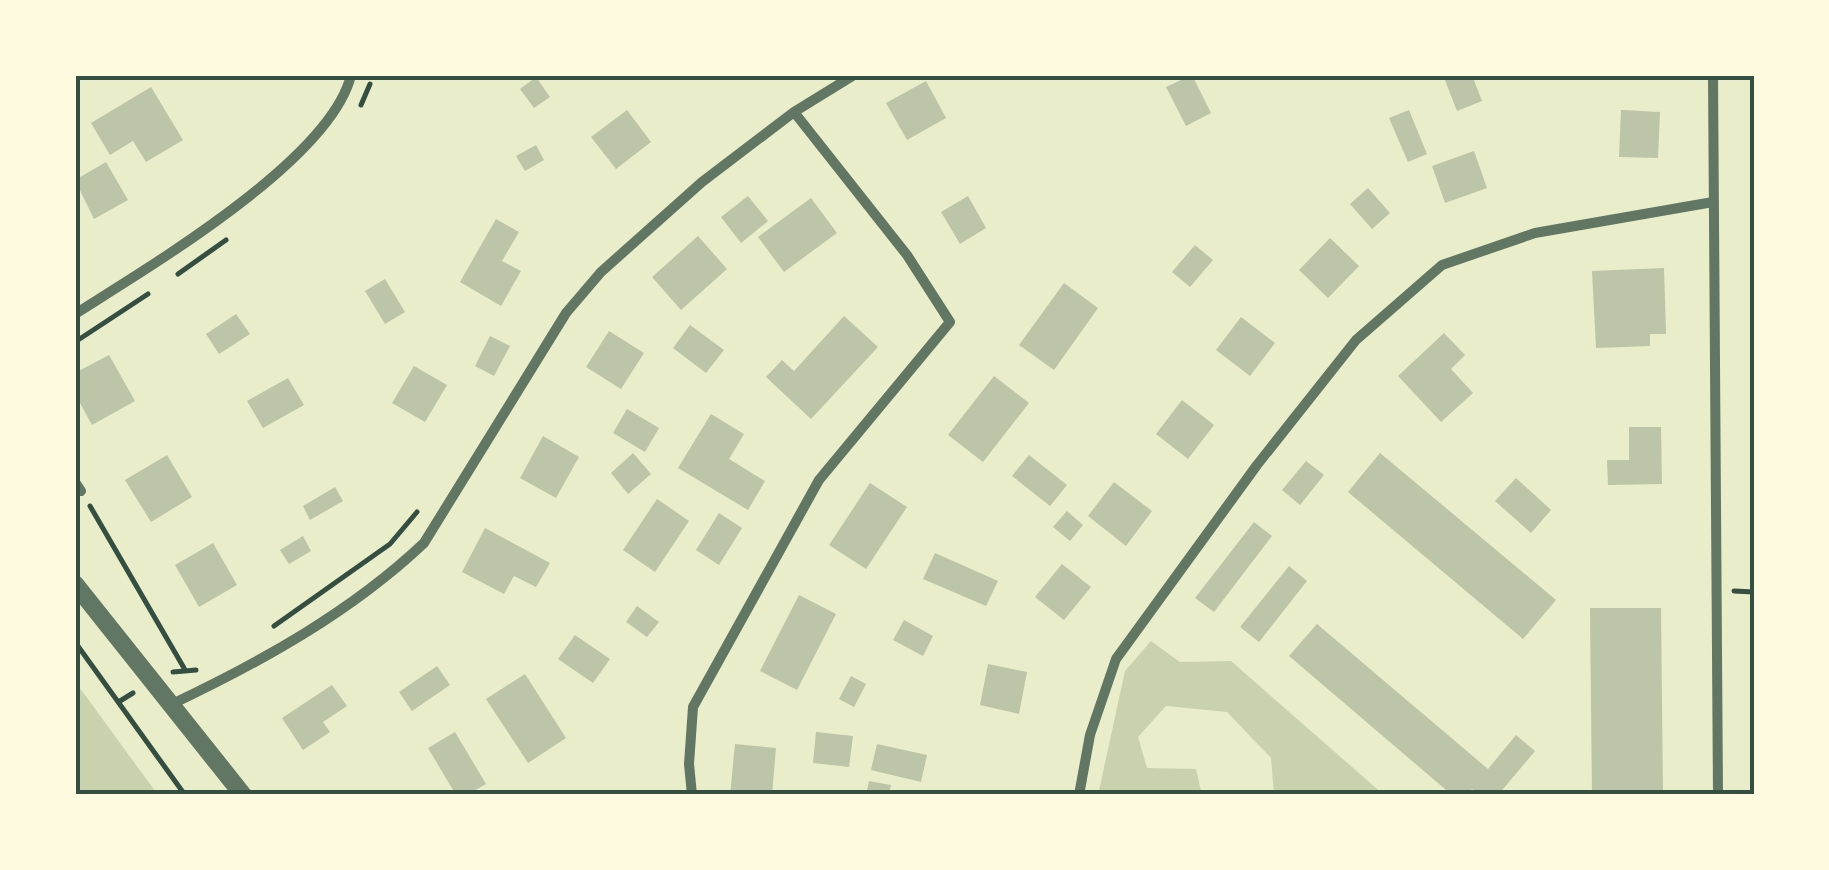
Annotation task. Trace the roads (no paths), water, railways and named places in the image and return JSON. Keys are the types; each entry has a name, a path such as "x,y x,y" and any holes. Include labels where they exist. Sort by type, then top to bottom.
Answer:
{"street":[{"path":"75,314 212,228 286,164 348,88 351,75"},
{"path":"170,705 305,634 397,568 424,543 566,313 630,244 794,112 854,75"},
{"path":"1712,75 1718,795"},
{"path":"692,795 689,764 693,707 819,480 950,322 907,255 794,112"},
{"path":"1079,795 1090,735 1116,660 1256,464 1356,340 1442,265 1535,234 1713,202"},
{"path":"75,584 243,795"}]}
